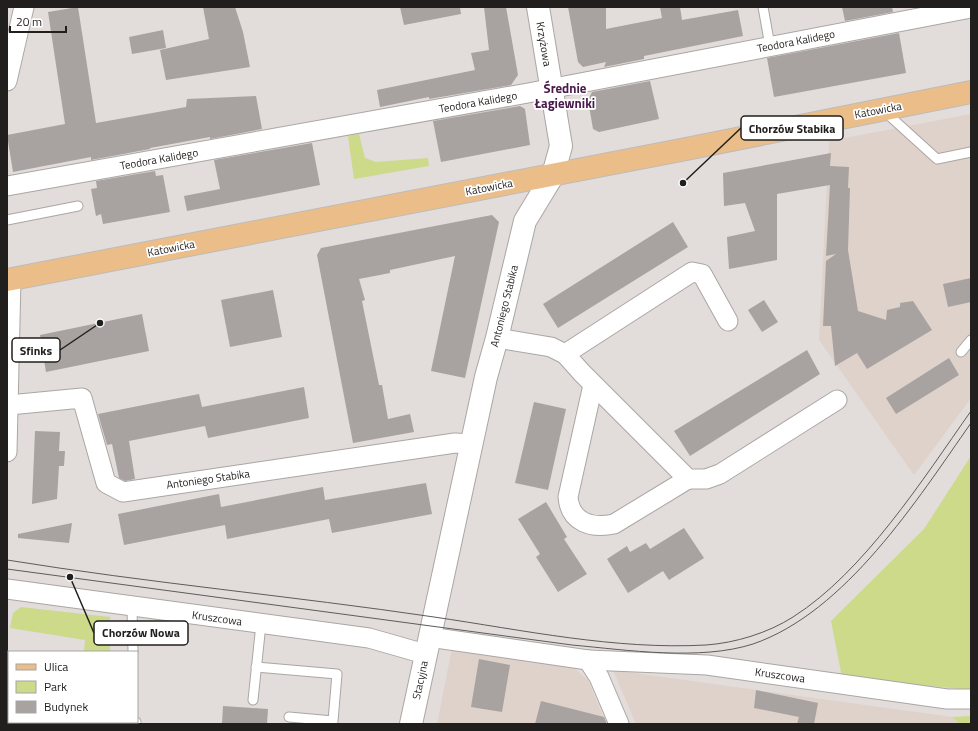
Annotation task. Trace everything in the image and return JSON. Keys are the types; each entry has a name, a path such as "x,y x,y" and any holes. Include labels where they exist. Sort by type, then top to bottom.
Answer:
{"main road":[{"name":"Katowicka","path":"9,279 553,175 971,92"}],"street":[{"path":"7,81 24,7"},
{"name":"Krzyżowa","path":"538,7 562,146 553,175"},
{"name":"Teodora Kalidego","path":"7,186 552,88 971,8"},
{"name":"Antoniego Stabika","path":"427,645 486,377 497,338 525,221 553,175"},
{"path":"565,354 692,272 702,274 728,321"},
{"path":"7,452 9,405 9,279"},
{"path":"497,338 551,347 565,354 593,385 688,479"},
{"path":"593,385 568,497 569,507 573,515 590,524 604,526 614,524 688,479 706,479 720,474 837,400"},
{"name":"Antoniego Stabika","path":"9,405 82,398 106,483 123,492 455,443 472,444"},
{"name":"Kruszcowa","path":"7,589 132,607 427,645 588,660 707,665 947,699 971,699"},
{"name":"Stacyjna","path":"411,724 427,645"},
{"path":"588,660 599,677 619,724"}],"lane":[{"path":"763,7 770,46"},
{"path":"882,110 936,159 971,152"},
{"path":"7,220 78,206"},
{"path":"961,352 971,340"},
{"path":"132,607 133,651"},
{"path":"253,700 261,624"},
{"path":"256,667 337,674 333,721 289,717"}],"shaded area":[{"path":"971,114 971,398 914,475 819,340 829,141"},
{"path":"452,648 574,668 588,680 606,724 437,724"},
{"path":"613,670 952,717 960,724 636,724"}],"green space":[{"path":"359,134 365,158 376,162 428,158 429,166 354,179 348,136"},
{"path":"971,456 971,690 842,677 831,621 924,529"},
{"path":"21,607 110,617 110,651 84,651 85,640 10,628 13,613"},
{"path":"971,716 971,724 960,724 952,717"},
{"path":"63,723 110,723 110,724"}],"building":[{"path":"78,7 96,123 186,107 187,99 256,96 262,129 210,139 210,137 91,160 91,157 13,172 7,135 65,124 48,12"},
{"path":"203,7 235,7 243,32 250,67 166,80 160,50 209,39"},
{"path":"400,7 460,7 461,14 404,25"},
{"path":"484,7 506,7 518,75 511,85 429,99 429,97 380,107 377,90 475,70 471,53 489,50"},
{"path":"568,7 606,7 606,29 662,18 660,7 680,7 682,20 738,10 743,36 644,56 644,59 604,67 606,62 583,67 578,62"},
{"path":"842,7 892,7 893,12 845,21"},
{"path":"163,30 166,48 132,54 129,37"},
{"path":"899,33 906,73 774,97 767,58"},
{"path":"650,81 659,119 599,132 593,129 588,100 592,92"},
{"path":"520,106 525,109 530,145 441,162 433,121"},
{"path":"312,143 320,185 187,211 184,196 220,189 214,160"},
{"path":"831,153 830,166 849,167 848,188 850,188 848,250 858,311 886,320 887,310 900,307 900,303 913,301 932,330 867,369 857,353 835,366 831,326 823,326 826,261 836,254 826,256 830,185 777,194 777,260 729,269 727,237 755,231 745,203 724,206 723,173"},
{"path":"155,171 156,176 163,175 170,212 103,224 101,214 96,216 91,189 97,188 96,181"},
{"path":"492,215 499,222 465,378 431,371 455,256 390,270 390,273 359,279 365,300 362,301 379,385 382,385 388,419 410,414 414,432 353,443 317,255 321,248"},
{"path":"673,222 688,247 558,328 543,304"},
{"path":"971,278 971,302 948,307 943,284"},
{"path":"273,290 282,337 230,347 221,300"},
{"path":"764,300 778,322 762,332 748,310"},
{"path":"142,314 149,351 46,372 40,335"},
{"path":"807,350 820,374 690,456 674,431"},
{"path":"949,358 959,375 896,414 886,398"},
{"path":"304,387 309,418 208,438 205,426 129,441 135,479 125,481 119,478 112,444 107,445 98,414 199,394 202,407"},
{"path":"534,402 566,409 548,490 515,483"},
{"path":"35,431 60,432 59,451 65,451 64,466 59,466 57,499 32,504"},
{"path":"426,483 432,514 332,533 329,519 227,539 225,525 124,545 118,514 219,494 221,507 323,487 325,500"},
{"path":"546,502 567,537 564,539 587,574 558,592 536,557 540,554 518,519"},
{"path":"72,523 69,543 18,538 18,534"},
{"path":"684,528 704,558 669,580 663,571 628,593 607,559 627,546 630,552 646,543 650,549"},
{"path":"479,659 510,665 502,712 471,707"},
{"path":"756,690 818,703 814,724 797,724 799,717 754,708"},
{"path":"541,701 604,717 607,724 535,724"},
{"path":"223,706 268,709 267,724 222,724"}],"tram line":[{"path":"7,560 114,576 381,609 569,638 638,645 672,646 717,644 751,636 773,628 793,617 819,598 844,575 891,523 971,411"},
{"path":"7,569 572,645 663,653 710,652 732,649 753,644 787,628 819,607 849,580 877,550 903,518 971,423"}],"place":[{"name":"Chorzów Stabika","path":"683,183"},
{"name":"Sfinks","path":"100,323"},
{"name":"Chorzów Nowa","path":"70,577"}],"district":[{"name":"Średnie Łagiewniki","path":"565,96"}]}
